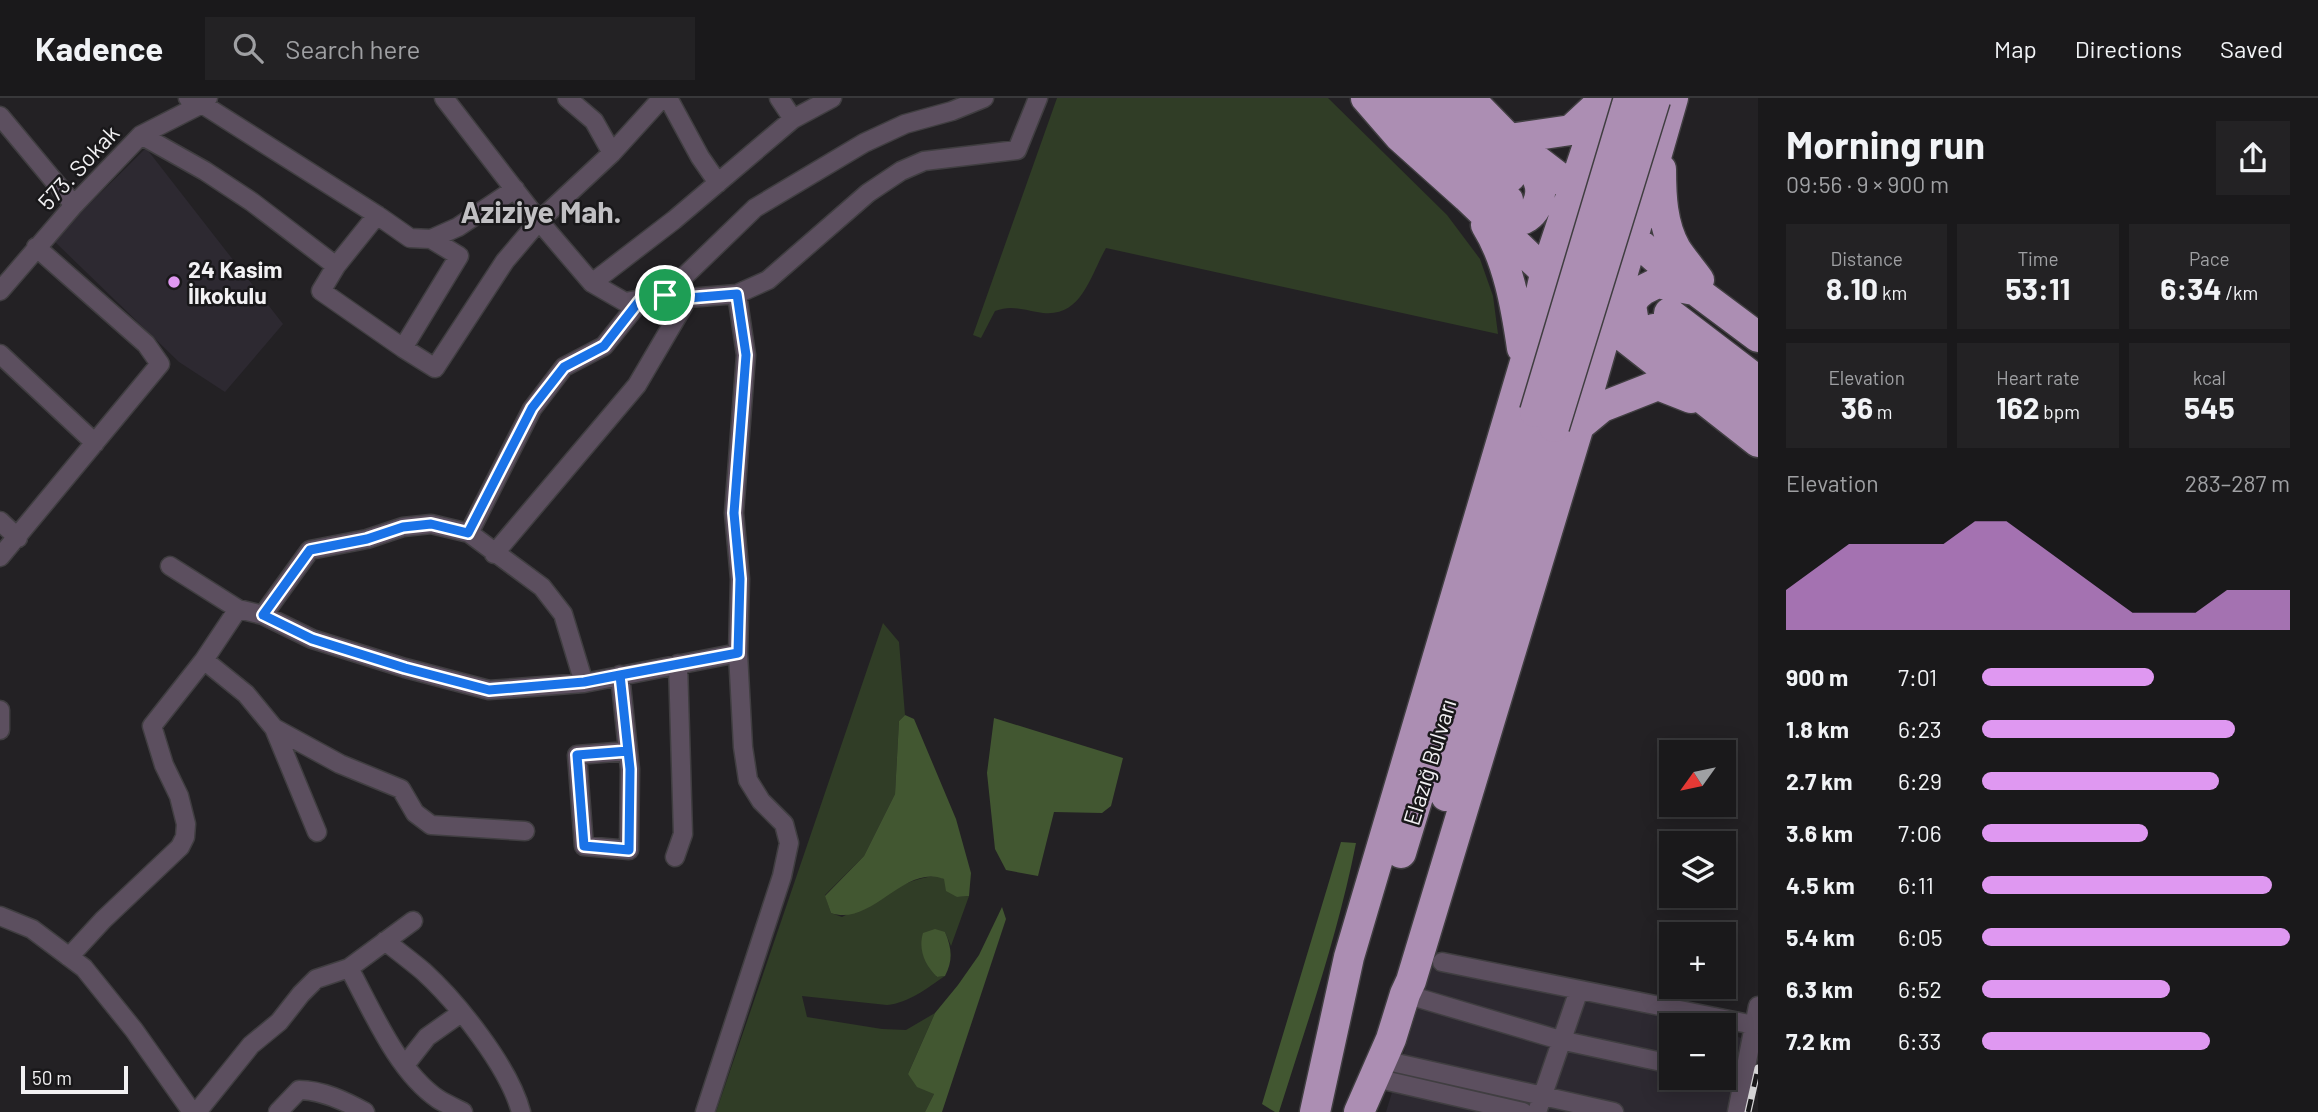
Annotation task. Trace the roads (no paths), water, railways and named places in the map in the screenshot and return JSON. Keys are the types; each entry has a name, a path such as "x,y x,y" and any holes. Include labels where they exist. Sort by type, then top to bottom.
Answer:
{"highway":[{"path":"1366,98 1399,136 1467,197 1545,274 1608,326 1654,331 1758,413"},
{"path":"1401,98 1515,193 1434,98"},
{"path":"1467,197 1500,217 1515,221 1537,208 1541,194 1538,180 1508,139 1469,98"},
{"path":"1508,139 1571,130 1636,99"},
{"path":"1636,99 1662,134 1661,200 1666,223 1676,248 1708,299"},
{"path":"1318,1112 1349,957 1525,362 1545,274 1574,187 1636,99"},
{"path":"1359,1112 1392,1051 1405,994 1415,968 1636,99"},
{"path":"1556,422 1608,326 1662,134"},
{"path":"1508,139 1574,187 1675,275 1758,337"},
{"path":"1467,197 1496,242 1517,316 1525,362"},
{"path":"1708,299 1657,283 1643,289 1636,296 1631,305 1632,319 1758,381"},
{"path":"1654,331 1719,411 1758,442"},
{"path":"1556,422 1658,385 1719,411"},
{"name":"Elazığ Bulvarı","path":"1318,1112 1556,422"},
{"name":"Elazığ Bulvarı","path":"1352,1112 1556,422"}],"street":[{"path":"444,98 539,221 593,283 625,302 665,295 688,298 737,294 768,280 868,193 901,171 924,161 1017,150 1038,98"},
{"path":"567,98 594,121 612,153"},
{"path":"377,215 336,266 321,291 435,368 505,261 539,221 612,153 662,98"},
{"path":"668,98 700,157 718,183"},
{"path":"779,98 793,119"},
{"path":"593,283 793,119 832,98"},
{"path":"665,295 755,208 894,129 984,98"},
{"path":"200,100 410,238 431,239 458,228 515,189"},
{"name":"573. Sokak","path":"0,291 36,247 141,135 200,100"},
{"path":"0,116 74,205"},
{"path":"141,135 205,171 252,202 336,266"},
{"path":"403,348 459,256 431,239"},
{"path":"0,557 160,365 146,344 36,247"},
{"path":"705,1112 782,876 789,843 784,824 761,801 748,780 743,747 738,653 740,579 734,513 746,355 737,294"},
{"path":"494,554 637,385 688,298"},
{"path":"468,533 532,408 564,367 604,346 640,300"},
{"path":"0,354 95,443"},
{"path":"0,521 18,538"},
{"path":"263,615 310,550 367,539 403,527 431,524 468,533 542,587 563,614 584,682"},
{"path":"170,566 238,609 263,615 312,639 405,668 489,690 584,682 738,653"},
{"path":"69,957 183,842 186,824 179,796 164,765 152,726 204,660 238,609"},
{"path":"204,660 246,694 274,729 317,832"},
{"path":"675,857 683,834 678,664"},
{"path":"620,675 630,769 629,850 584,846 577,755 628,751"},
{"path":"0,710 0,730"},
{"path":"274,729 340,764 401,789 415,813 431,825 525,831"},
{"path":"0,916 32,929 84,968 194,1112 251,1045 279,1022 316,979 349,968 413,921"},
{"path":"385,941 424,972 461,1013 497,1060 521,1112"},
{"path":"1442,962 1754,1025"},
{"path":"349,968 390,1045 405,1065 437,1098 463,1112"},
{"path":"1539,1104 1579,990"},
{"path":"1405,994 1560,1040 1659,1062"},
{"path":"1737,1112 1758,1006"},
{"path":"405,1065 427,1037 461,1013"},
{"path":"1375,1112 1388,1082 1392,1051 1539,1104 1614,1112"},
{"path":"1736,1079 1743,1080"},
{"path":"1388,1082 1523,1112"},
{"path":"278,1112 299,1090 312,1090 365,1112"}],"railway":[{"path":"1748,1112 1758,1068"}],"place":[{"name":"24 Kasim İlkokulu","path":"174,282"}],"district":[{"name":"Aziziye Mah.","path":"541,211"}]}
